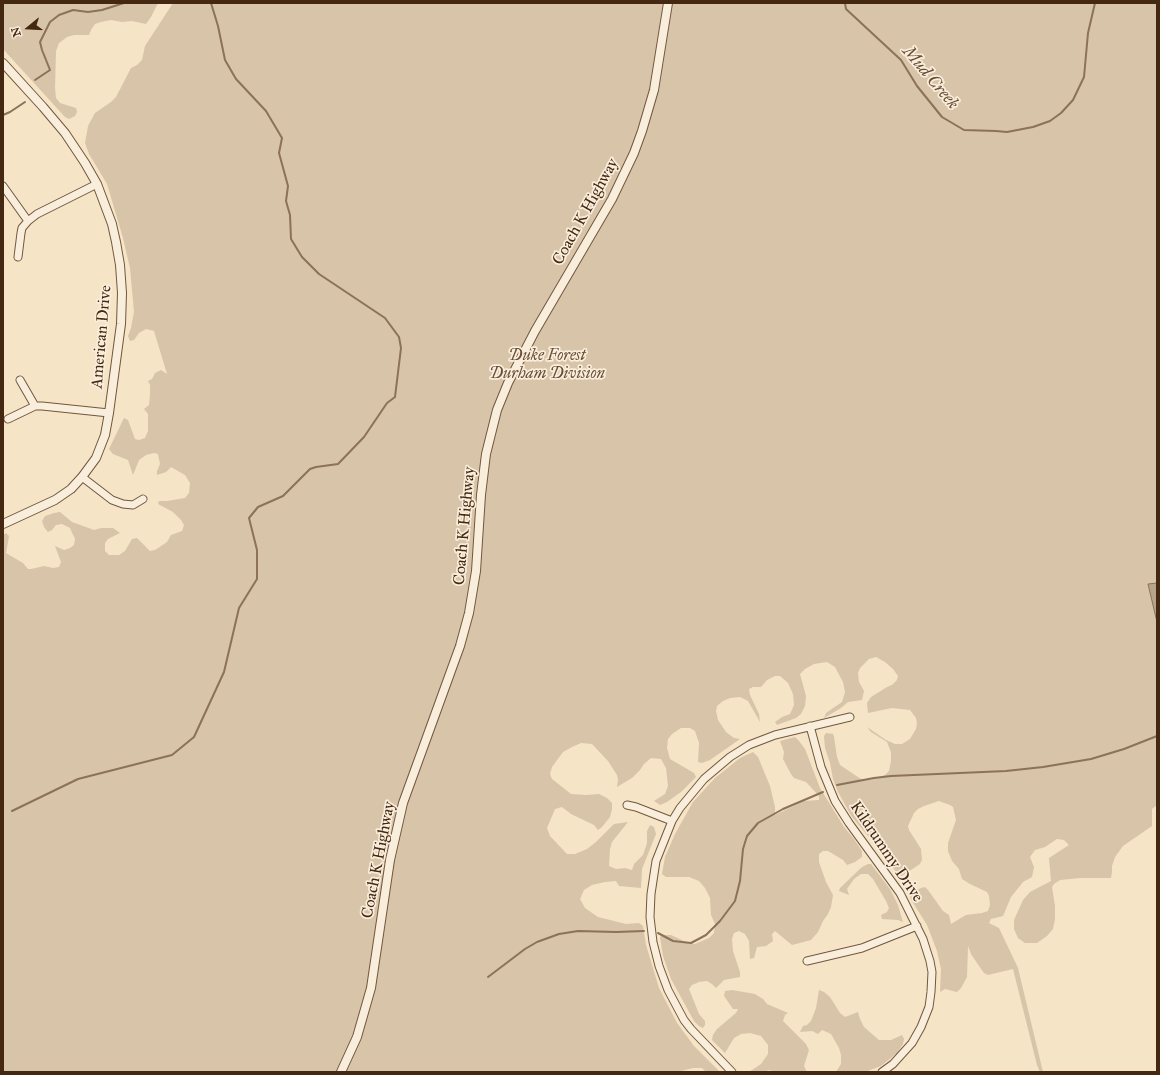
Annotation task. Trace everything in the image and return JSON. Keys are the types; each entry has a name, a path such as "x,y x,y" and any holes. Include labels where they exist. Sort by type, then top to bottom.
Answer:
{"street":[{"name":"Coach K Highway","path":"341,1072 357,1037 371,988 390,860 403,804 458,652 469,613 476,571 484,467 495,416 514,371 535,330 612,199 634,153 654,90 668,3"},
{"name":"American Drive","path":"3,63 35,97 65,133 97,184 112,224 120,265 122,292 121,324 109,413 105,435 93,463 76,484 55,500 3,524"},
{"path":"18,257 22,228 28,221 37,214 97,184"},
{"path":"3,186 28,221"},
{"path":"20,380 35,406"},
{"path":"8,419 35,406 49,406 109,413"},
{"path":"82,477 112,500 123,504 132,505 142,499"},
{"path":"732,1072 691,1029 668,990 659,966 653,942 650,904 656,860 672,821 686,800 704,779 740,750 769,737 850,716"},
{"name":"Kildrummy Drive","path":"810,726 821,767 835,801 849,823 896,886 925,943 930,961 932,987 929,1007 921,1027 912,1043 897,1060 882,1072"},
{"path":"627,805 636,806 672,821"},
{"path":"807,961 862,948 917,926"}],"green space":[{"path":"3,3 158,3 146,24 132,21 122,22 111,20 101,22 95,24 89,35 74,35 67,37 59,43 56,51 56,98 60,103 76,108 77,112 75,116 69,119 65,117 3,49"},
{"name":"Duke Forest Durham Division","path":"173,3 1157,3 1157,805 1152,809 1152,826 1123,846 1115,857 1112,866 1111,878 1080,878 1060,880 1054,884 1052,887 1055,906 1055,919 1053,929 1047,936 1037,943 1025,943 1018,938 1014,929 1014,920 1023,900 1030,892 1051,881 1049,858 1069,845 1064,840 1057,839 1045,847 1035,850 1030,857 1034,867 1032,877 1023,882 1011,897 1003,916 991,919 989,923 999,928 1018,968 1043,1072 1040,1072 1037,1065 1013,969 988,975 984,973 971,954 968,946 967,977 961,988 957,992 945,989 940,992 941,969 937,951 927,925 910,898 912,893 925,887 943,911 949,915 951,924 966,915 988,911 990,905 987,892 962,879 959,869 952,861 948,851 948,843 956,820 953,807 939,801 924,806 914,813 908,826 921,849 922,860 920,864 900,877 852,817 838,792 825,748 824,736 826,733 833,734 840,765 861,779 869,780 885,775 889,771 891,752 887,742 871,732 867,727 886,740 895,744 902,744 910,739 916,729 916,718 910,710 892,708 868,713 867,703 871,697 892,685 897,680 898,676 885,662 876,657 869,659 860,668 858,673 859,682 864,691 862,700 848,702 824,718 826,713 842,702 845,692 843,682 835,667 827,662 814,664 800,674 806,696 805,706 801,714 796,718 777,725 775,722 790,714 794,705 793,694 788,683 780,676 775,676 767,680 761,687 753,687 749,689 750,695 759,714 760,722 748,701 740,697 730,698 717,706 716,711 718,720 726,732 734,738 740,739 710,760 702,763 698,762 699,743 695,731 690,728 681,728 672,734 668,739 667,748 670,759 694,773 696,777 681,792 660,805 654,801 665,794 668,786 666,768 661,759 651,758 632,778 617,787 617,775 608,761 592,744 581,743 563,752 552,767 550,774 552,779 571,794 599,794 607,798 612,803 610,817 598,830 594,825 571,814 562,807 555,809 547,828 550,836 567,854 575,854 587,849 614,824 628,822 612,842 609,866 616,869 625,868 632,870 634,864 643,855 647,843 647,831 650,825 654,827 656,834 642,869 641,888 619,886 616,881 605,882 592,885 584,890 580,899 585,908 598,917 626,924 639,923 643,926 646,945 659,988 677,1023 694,1046 720,1072 706,1072 702,1068 693,1068 677,1072 3,1072 3,535 6,533 9,536 6,553 23,563 28,569 44,566 53,568 59,567 61,562 55,546 64,550 70,548 74,545 75,539 70,528 62,524 56,525 48,532 42,521 45,516 54,513 60,512 72,522 94,530 101,528 113,528 120,533 108,539 105,543 105,551 109,555 119,555 125,551 132,539 137,538 150,551 155,550 167,542 171,535 182,531 184,525 173,512 158,504 159,501 185,498 189,493 190,483 185,475 171,467 166,472 157,475 160,464 158,454 154,453 146,455 139,460 133,475 128,460 113,454 109,449 124,418 128,420 135,439 139,440 145,438 148,431 148,414 144,409 149,405 150,395 150,385 148,381 152,379 155,373 161,370 167,374 154,331 146,329 139,333 134,340 130,341 128,336 134,312 130,268 107,184 89,154 85,143 88,126 95,113 116,97 131,68 142,60 145,46"},
{"path":"795,737 805,749 820,788 844,827 862,851 862,857 847,865 843,860 828,851 823,851 819,854 819,862 826,882 833,895 828,914 818,932 811,940 792,945 775,931 772,934 773,941 766,946 757,947 754,958 750,959 749,941 745,934 739,931 734,933 732,939 733,951 740,972 740,977 724,980 716,988 707,981 692,985 689,989 699,1014 705,1021 703,1028 694,1021 671,979 663,956 660,937 662,935 671,935 688,943 695,944 709,938 714,933 715,924 711,915 710,898 705,888 699,881 689,877 666,877 662,874 665,857 675,834 693,802 715,778 740,758 753,752 758,757 770,786 775,807 775,815 804,801 819,800 819,796 806,782 794,778 783,759 784,752 780,741"},
{"path":"871,864 890,889 898,905 903,922 898,920 882,919 881,915 887,912 889,908 873,879 868,874 861,874 854,879 847,889 849,895 839,891 840,888 862,867"},
{"path":"732,990 755,994 763,999 767,1004 788,1013 785,1015 783,1021 806,1044 809,1050 804,1066 807,1072 772,1072 770,1070 762,1072 749,1072 761,1064 768,1054 768,1045 761,1036 750,1033 741,1034 734,1038 725,1053 712,1040 717,1029 736,1013 738,1009 733,1009 724,996 725,991"},
{"path":"819,990 830,997 840,1013 845,1017 858,1012 864,1027 879,1040 891,1040 902,1035 904,1039 903,1044 897,1053 881,1066 865,1072 836,1072 841,1064 841,1055 839,1048 831,1034 822,1030 818,1034 812,1031 800,1032 803,1026 807,1025 811,1021 816,1008"}],"shaded area":[{"path":"1157,583 1157,622 1148,584"}],"waterway":[{"path":"35,80 50,70 40,42 50,22 59,15 73,10 88,12 102,10 124,3"},
{"path":"12,811 78,779 172,755 194,737 224,672 239,608 257,579 257,550 249,518 258,507 283,496 310,469 338,464 364,437 387,403 395,397 401,348 399,337 385,318 319,274 302,257 291,239 290,215 286,201 288,186 279,153 282,138 266,111 236,79 225,60 218,26 211,3"},
{"name":"Mud Creek","path":"845,3 846,9 901,60 917,86 942,117 964,130 1007,132 1033,127 1050,121 1061,113 1073,100 1084,77 1088,33 1095,3"},
{"path":"3,115 25,102"},
{"path":"837,785 891,776 1006,771 1043,767 1091,759 1124,749 1157,736"},
{"path":"658,933 673,941 691,943 706,935 720,921 735,901 740,881 743,849 747,836 758,823 783,809 823,792"},
{"path":"488,977 525,949 537,942 559,934 578,931 644,931"}]}
